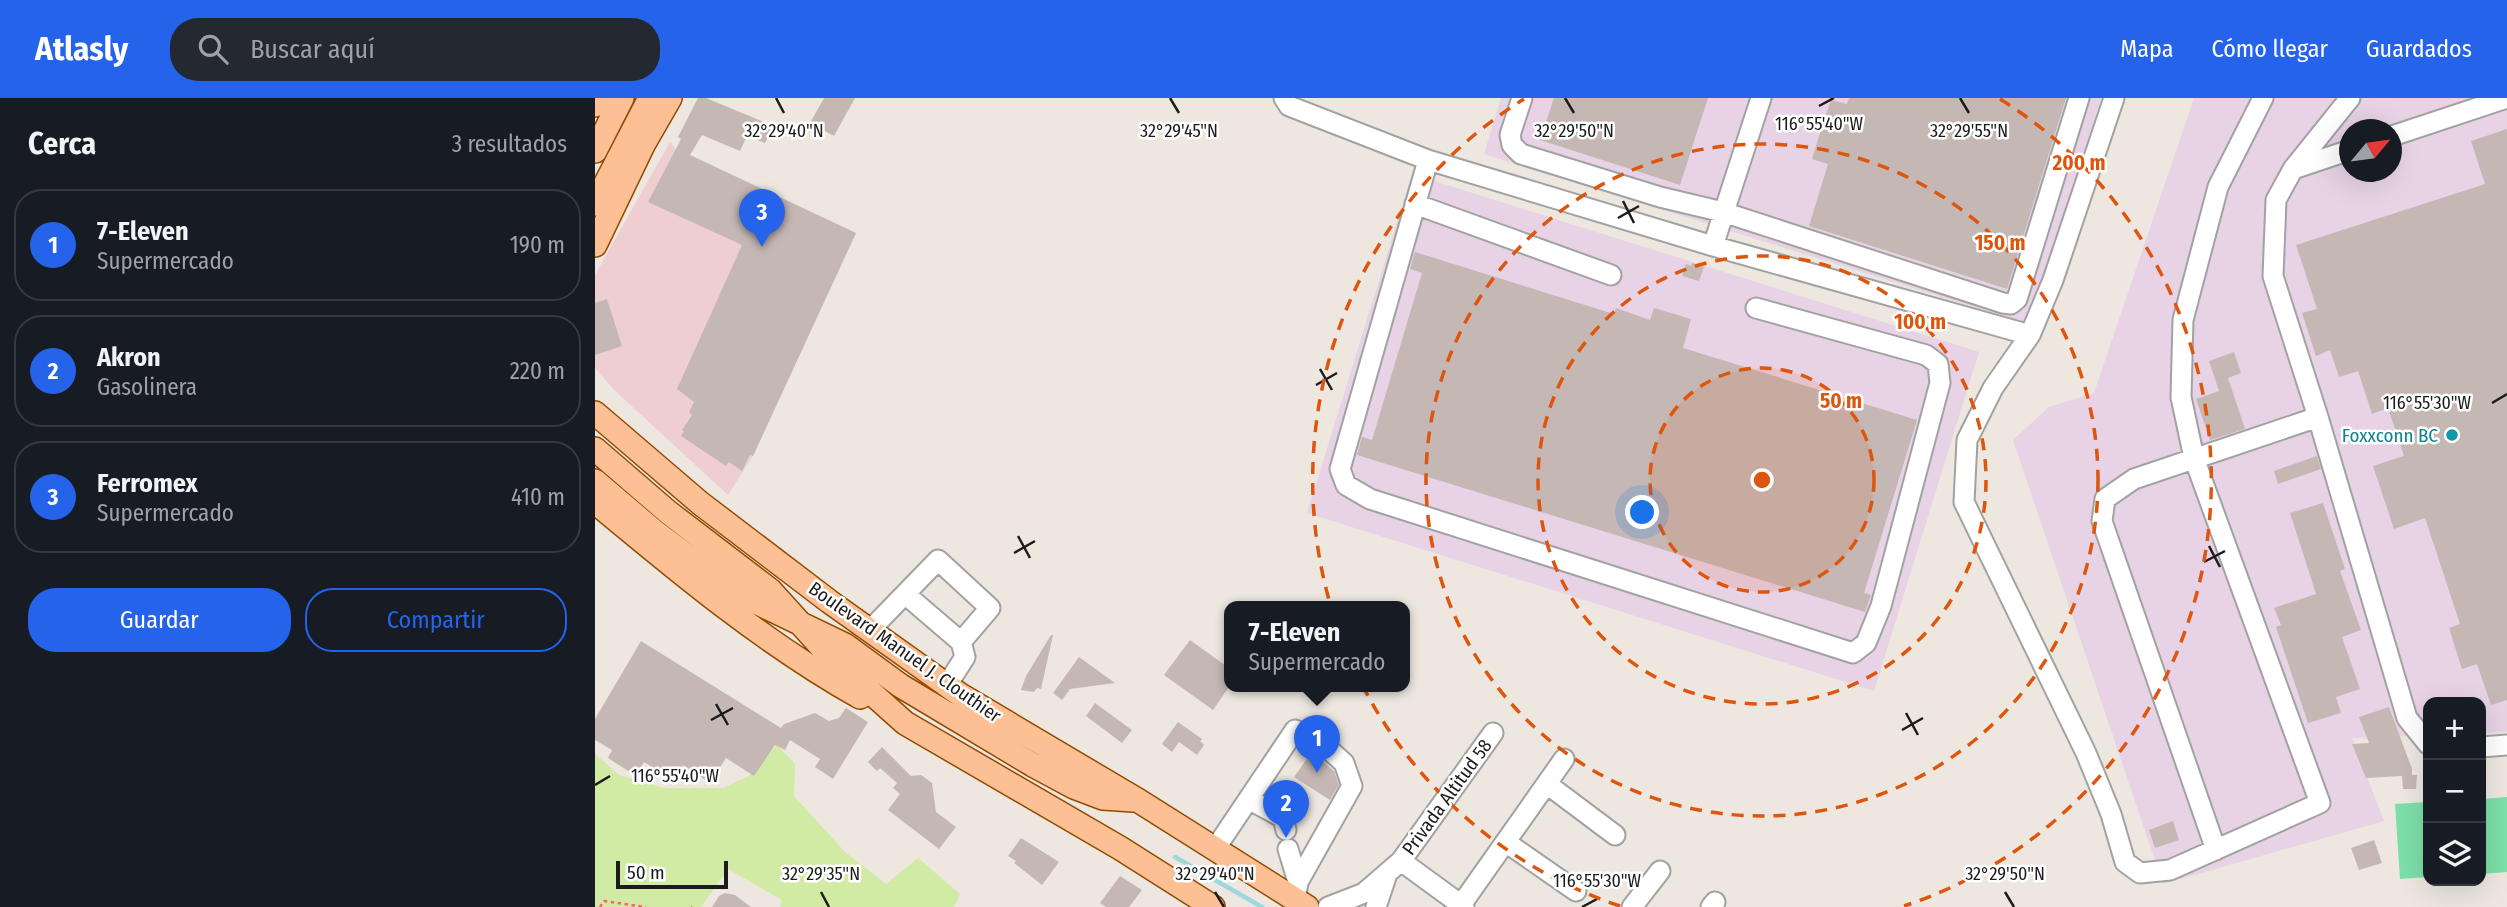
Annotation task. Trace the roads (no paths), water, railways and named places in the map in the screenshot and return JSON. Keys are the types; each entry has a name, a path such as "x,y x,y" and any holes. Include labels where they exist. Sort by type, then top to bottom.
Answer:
{"main road":[{"path":"595,105 599,98"},
{"path":"595,151 622,98"},
{"path":"595,204 650,98"},
{"path":"595,246 643,145 670,98"},
{"path":"595,401 613,428"},
{"name":"Boulevard Manuel J. Clouthier","path":"595,413 700,503 869,631 947,685 1215,849 1300,897"},
{"name":"Boulevard Manuel J. Clouthier","path":"595,449 668,512 770,590 846,671 905,723 1120,848 1213,907"},
{"path":"595,481 655,533 739,594 845,645 901,686 1074,787 1103,797 1139,801"},
{"path":"595,502 690,581 777,644 815,670 905,723"}],"street":[{"path":"1284,98 1289,106 1428,160 1713,246 2030,335"},
{"path":"1522,98 1510,135 1512,145 1521,154 1660,197 1723,212 2011,304 2017,299 2079,98"},
{"path":"1713,246 1761,98"},
{"path":"2114,98 2053,280 2030,335 1993,388 1967,440 1964,502 2086,753 2111,814 2125,862 2140,873 2171,870 2320,803 2194,458 2181,397 2183,320 2218,187 2263,98"},
{"path":"2350,98 2293,169 2276,200 2273,275 2407,718 2423,738"},
{"path":"2402,133 2507,99"},
{"path":"2293,169 2339,154"},
{"path":"1428,160 1340,469 1346,485 1370,499 1853,653 1866,643 1881,606 1940,383 1938,364 1926,355 1756,308"},
{"path":"1415,204 1611,275"},
{"path":"2215,850 2102,520 2105,499 2134,479 2318,417"},
{"path":"869,631 938,560 990,608 961,642"},
{"path":"905,594 961,642 965,657 947,685"},
{"path":"1215,849 1295,730 1323,744 1344,763 1352,786 1300,897"},
{"name":"Privada Altitud 58","path":"1376,907 1394,867 1493,733"},
{"path":"2486,747 2507,745"},
{"name":"Privada Altitud 58","path":"1394,867 1463,906 1564,759"},
{"path":"1547,784 1615,835"},
{"path":"1249,800 1283,818 1300,897"},
{"path":"1507,843 1576,891"},
{"name":"Privada Altitud 58","path":"1328,907 1364,893 1394,867"},
{"path":"1632,907 1660,871"}],"waterway":[{"path":"1175,857 1262,907"}],"place":[{"name":"Ferromex","path":"762,247"},
{"name":"Foxxconn BC","path":"2452,435"},
{"name":"7-Eleven","path":"1317,773"},
{"name":"Akron","path":"1286,838"}]}
